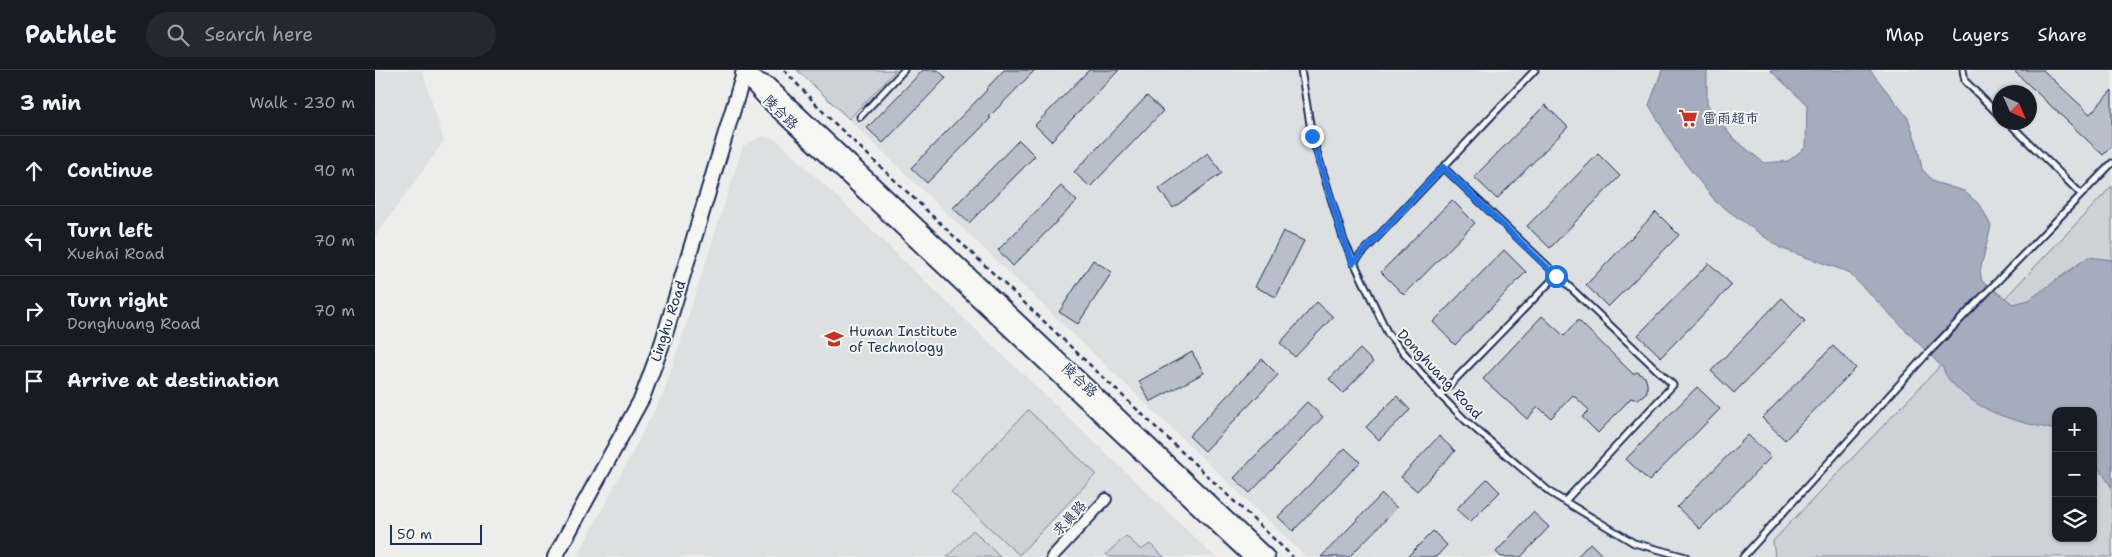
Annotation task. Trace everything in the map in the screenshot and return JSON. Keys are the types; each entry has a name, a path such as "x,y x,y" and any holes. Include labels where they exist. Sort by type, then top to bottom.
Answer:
{"street":[{"name":"Linghu Road","path":"555,557 642,398 662,344 744,72"},
{"name":"陵合路","path":"744,72 767,100 1251,557"},
{"name":"陵合路","path":"744,72 768,84 1267,557"},
{"name":"求真路","path":"1052,557 1107,499"}],"lane":[{"path":"860,117 904,70"},
{"name":"Donghuang Road","path":"1301,70 1312,136 1344,241 1388,334 1440,395 1466,421 1551,493 1634,543 1686,557"},
{"path":"1353,263 1535,70"},
{"path":"1963,70 1965,80 1992,108"},
{"path":"2015,130 2081,194"},
{"path":"1743,557 1925,356 2112,163"},
{"path":"1443,167 1673,385 1565,501"},
{"path":"1440,395 1556,276"}],"path":[{"path":"784,70 829,118 1293,557"}],"shaded area":[{"path":"375,70 422,70 444,141 375,237"},
{"path":"797,70 2112,70 2112,557 1306,557"},
{"path":"797,70 896,70 849,119"},
{"name":"Hunan Institute of Technology","path":"763,136 777,140 1215,557 577,557 664,392 743,146"},
{"path":"2112,186 2112,557 1775,557 1773,541"},
{"path":"1028,410 1096,474 1019,555 951,492"},
{"path":"973,530 1000,557 947,557"},
{"path":"1126,536 1141,550 1150,544 1164,557 1110,557 1106,554"}],"water":[{"path":"1662,70 1707,70 1707,104 1732,137 1764,163 1788,161 1806,147 1807,105 1770,70 1870,70 1908,118 1917,144 1922,169 1934,182 1964,191 1981,206 1991,226 1980,271 1982,281 2013,304 2029,300 2088,257 2112,260 2112,488 2097,465 2097,407 2052,407 2052,429 2005,417 1970,399 1954,385 1943,368 1848,272 1780,248 1716,202 1677,153 1649,105"}],"building":[{"path":"923,70 938,70 946,78 883,143 867,128"},
{"path":"1004,70 1035,70 927,183 911,168"},
{"path":"1089,70 1119,70 1051,141 1035,125"},
{"path":"2013,70 2043,70 2090,114 2112,90 2112,146 2103,155 2037,93 2037,85 2029,85"},
{"path":"1147,96 1163,111 1090,187 1074,172"},
{"path":"1545,105 1568,127 1497,199 1474,177"},
{"path":"1019,140 1035,156 969,223 953,208"},
{"path":"1208,153 1222,173 1173,208 1159,189"},
{"path":"1598,154 1620,176 1550,248 1527,226"},
{"path":"1061,186 1077,201 1013,266 998,250"},
{"path":"1452,200 1475,223 1404,295 1381,272"},
{"path":"1656,212 1679,235 1608,307 1586,285"},
{"path":"1283,231 1304,241 1276,297 1255,287"},
{"path":"1504,250 1526,272 1455,345 1433,322"},
{"path":"1093,260 1112,272 1078,324 1059,312"},
{"path":"1709,263 1732,285 1661,357 1638,335"},
{"path":"1782,298 1805,321 1734,393 1711,371"},
{"path":"1317,302 1333,317 1295,357 1280,343"},
{"path":"1542,316 1564,336 1578,320 1633,374 1637,372 1645,377 1647,392 1637,400 1631,398 1598,433 1582,417 1589,410 1573,395 1551,418 1538,407 1527,419 1483,379"},
{"path":"1833,346 1856,368 1785,440 1762,418"},
{"path":"1360,349 1373,362 1343,393 1329,379"},
{"path":"1192,352 1204,373 1150,402 1139,381"},
{"path":"1262,359 1278,375 1205,451 1189,436"},
{"path":"1697,387 1720,409 1649,481 1626,459"},
{"path":"1397,396 1410,410 1379,440 1366,427"},
{"path":"1307,402 1323,417 1250,493 1234,478"},
{"path":"1748,435 1771,457 1700,529 1677,507"},
{"path":"1439,436 1455,451 1417,491 1401,477"},
{"path":"1345,448 1360,462 1293,531 1278,517"},
{"path":"1487,479 1500,492 1470,522 1456,509"},
{"path":"1382,494 1397,508 1349,557 1321,557"},
{"path":"1533,512 1549,527 1521,557 1501,557 1496,552"},
{"path":"1433,531 1447,545 1436,557 1407,557"},
{"path":"1590,543 1604,557 1577,557"}],"place":[{"name":"雷雨超市","path":"1688,118"},
{"name":"Hunan Institute of Technology","path":"834,339"}],"route":[{"path":"1312,136 1344,241 1353,263 1443,167 1556,276"}]}
